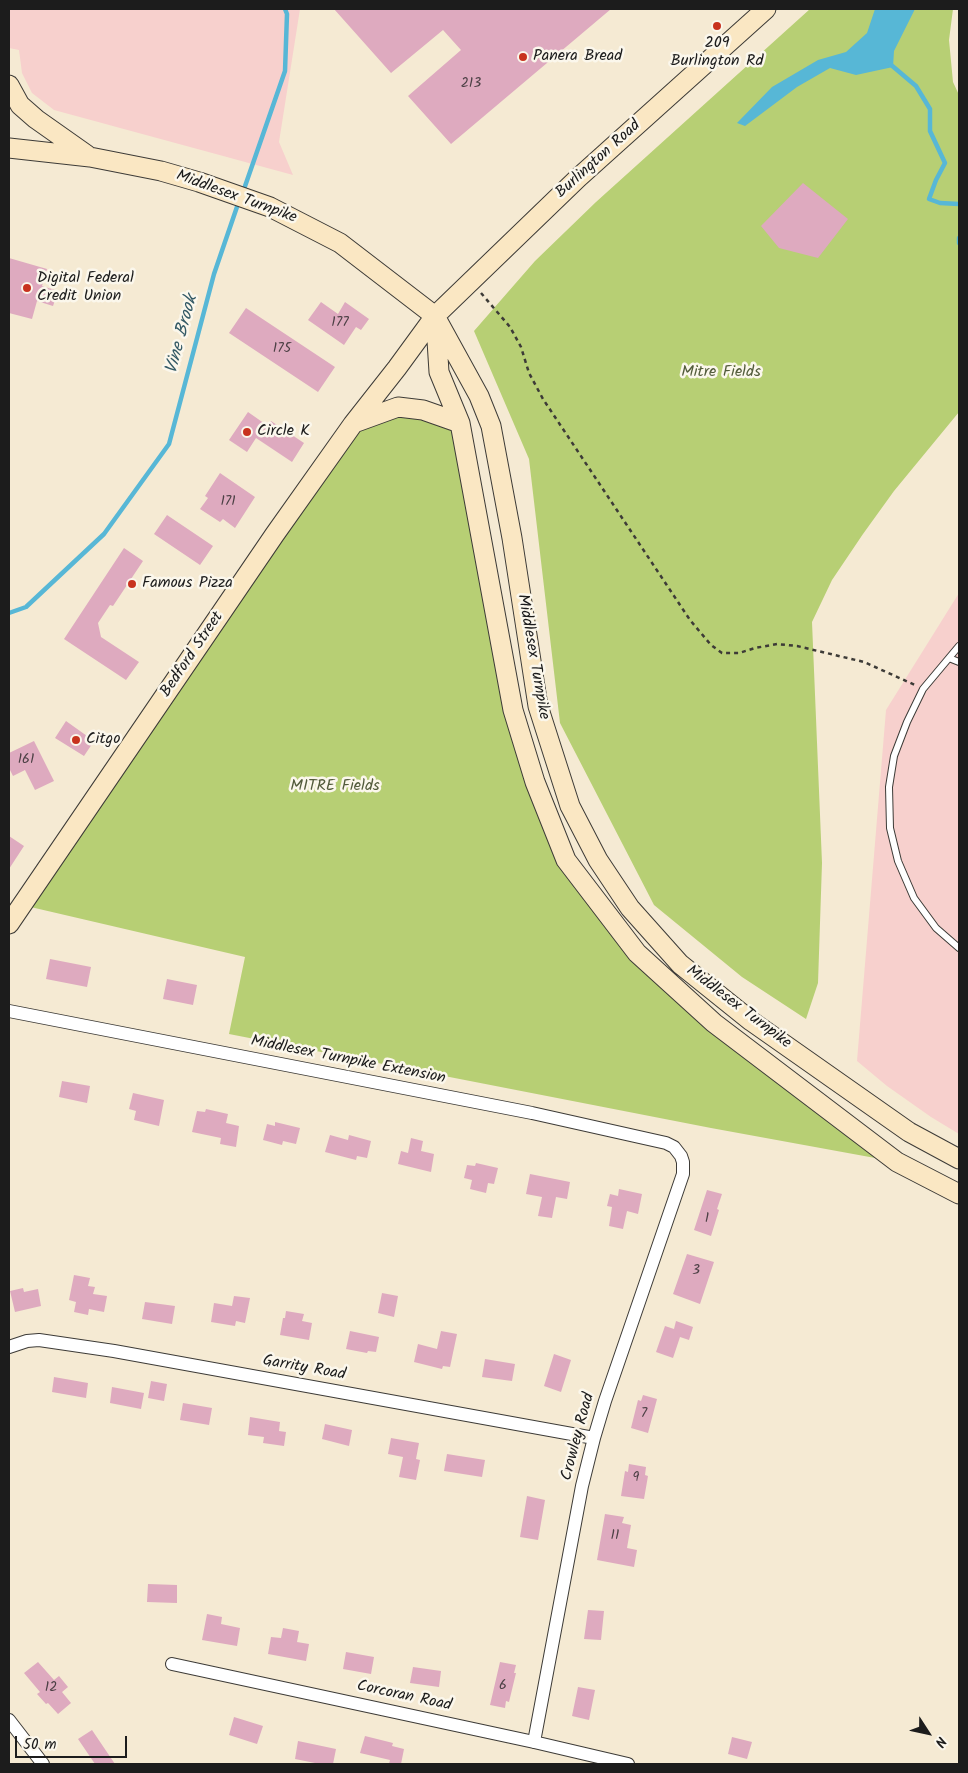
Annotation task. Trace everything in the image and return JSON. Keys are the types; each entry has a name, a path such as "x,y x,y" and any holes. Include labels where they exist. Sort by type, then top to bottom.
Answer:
{"main road":[{"name":"Burlington Road","path":"435,316 578,178 766,9"},
{"path":"9,85 20,105 36,119 90,157"},
{"name":"Middlesex Turnpike","path":"9,148 90,157 136,166 199,182 270,207 340,243 435,316 479,396 491,426 512,538 538,706 570,806 598,860 630,908 680,964 751,1020 901,1127 959,1159"},
{"name":"Middlesex Turnpike","path":"435,316 439,372 460,423 513,710 535,782 566,860 636,953 714,1023 897,1162 959,1194"},
{"name":"Bedford Street","path":"9,924 275,534 353,424 435,316"},
{"path":"353,424 398,406 423,410 460,423"}],"street":[{"name":"Middlesex Turnpike Extension","path":"9,1011 532,1113 666,1143 678,1151"},
{"name":"Crowley Road","path":"534,1742 582,1486 605,1401 683,1174 683,1162 678,1151"},
{"name":"Garrity Road","path":"9,1347 27,1341 39,1340 114,1350 594,1438"},
{"name":"Corcoran Road","path":"172,1664 628,1764"},
{"path":"9,1720 44,1764"}],"lane":[{"path":"959,646 923,689 907,722 894,756 889,787 890,828 898,861 914,898 936,928 959,948"},
{"path":"949,658 959,662"}],"path":[{"path":"471,282 510,327 521,347 528,373 543,399 690,620 711,645 722,653 739,653 777,644 797,646 864,662 923,689"}],"shaded area":[{"path":"9,9 300,9 279,142 293,175 54,110 32,93 22,73 19,50 9,48"},
{"path":"959,593 959,1134 887,1086 857,1061 886,710"}],"green space":[{"name":"Mitre Fields","path":"810,9 953,9 949,40 953,82 959,95 959,412 894,491 863,534 832,580 812,622 822,863 818,983 806,1019 742,977 654,905 560,723 529,459 474,331 535,261 596,202"},
{"name":"MITRE Fields","path":"398,407 460,423 513,710 566,860 637,953 897,1162 711,1128 229,1034 245,957 22,905 353,424"}],"water":[{"path":"875,9 915,9 894,51 893,67 856,75 830,68 797,87 745,126 737,123 772,87 818,60 846,52 867,33"}],"building":[{"path":"334,9 611,9 451,144 408,96 461,50 443,30 391,73"},
{"path":"803,183 848,219 818,258 779,248 761,226"},
{"name":"Digital Federal Credit Union","path":"9,258 47,269 42,286 58,291 53,306 37,301 32,319 9,313"},
{"path":"321,302 338,314 345,302 369,319 361,330 356,327 344,345 308,320"},
{"path":"246,308 335,367 318,392 229,333"},
{"path":"248,412 268,426 271,421 304,443 292,462 256,438 247,452 229,440"},
{"path":"220,473 255,497 235,528 223,519 220,522 200,509 208,498 205,496"},
{"path":"167,515 213,546 200,565 154,534"},
{"path":"124,548 143,561 113,606 110,605 98,623 101,637 139,662 126,680 64,639"},
{"path":"66,721 94,741 84,756 55,738"},
{"path":"34,741 54,781 35,790 25,770 13,776 9,768 9,753"},
{"path":"9,836 24,846 9,869"},
{"path":"50,959 91,967 87,987 46,979"},
{"path":"167,979 197,985 193,1005 163,999"},
{"path":"62,1081 90,1086 87,1103 59,1097"},
{"path":"133,1093 164,1100 159,1126 134,1120 136,1111 129,1109"},
{"path":"206,1109 228,1114 226,1123 239,1126 236,1147 220,1144 221,1138 192,1132 197,1111 205,1112"},
{"path":"275,1122 300,1128 296,1144 283,1141 282,1145 263,1140 267,1124 275,1126"},
{"path":"330,1135 348,1140 349,1135 371,1141 367,1158 357,1156 356,1160 325,1152"},
{"path":"411,1138 423,1141 421,1151 434,1154 431,1172 398,1164 401,1151 408,1153"},
{"path":"476,1163 498,1168 494,1184 488,1183 486,1193 470,1189 472,1180 464,1178 467,1165 475,1166"},
{"path":"530,1174 570,1182 567,1199 556,1197 552,1218 538,1216 542,1197 526,1194"},
{"path":"619,1189 642,1194 638,1214 627,1211 623,1229 609,1226 612,1207 607,1206 610,1194 618,1196"},
{"path":"707,1190 722,1194 711,1236 694,1230"},
{"path":"687,1254 714,1262 700,1304 673,1294"},
{"path":"74,1275 90,1278 88,1286 95,1287 93,1294 107,1296 104,1312 89,1309 88,1315 74,1312 76,1302 69,1300"},
{"path":"23,1288 24,1292 38,1289 41,1306 15,1312 10,1291"},
{"path":"382,1293 398,1296 394,1317 378,1313"},
{"path":"234,1296 250,1298 245,1323 236,1321 235,1326 211,1322 214,1303 232,1306"},
{"path":"145,1302 175,1306 172,1324 142,1319"},
{"path":"286,1311 304,1314 302,1321 312,1323 309,1340 280,1335"},
{"path":"676,1321 693,1327 689,1340 680,1337 673,1358 656,1352 665,1326 674,1329"},
{"path":"350,1331 379,1337 376,1352 368,1351 367,1353 346,1349"},
{"path":"441,1331 457,1334 450,1367 443,1366 442,1369 414,1362 418,1344 437,1349"},
{"path":"554,1354 571,1360 561,1392 544,1386"},
{"path":"485,1359 515,1364 512,1381 482,1377"},
{"path":"54,1377 88,1383 86,1398 52,1392"},
{"path":"151,1381 167,1384 164,1401 148,1398"},
{"path":"112,1387 144,1393 141,1409 110,1403"},
{"path":"643,1395 657,1399 648,1433 631,1428 638,1400 641,1401"},
{"path":"183,1403 212,1408 209,1425 180,1420"},
{"path":"250,1417 280,1422 279,1431 286,1432 284,1446 263,1443 264,1437 248,1435"},
{"path":"325,1424 352,1430 349,1446 322,1439"},
{"path":"391,1438 419,1443 416,1459 420,1460 416,1480 399,1477 403,1457 388,1454"},
{"path":"447,1454 485,1460 482,1477 444,1471"},
{"path":"629,1464 646,1467 645,1475 648,1476 644,1499 621,1496 625,1471 628,1472"},
{"path":"527,1496 545,1500 538,1540 520,1537"},
{"path":"605,1514 624,1517 622,1523 631,1525 627,1548 637,1550 634,1567 597,1560"},
{"path":"148,1584 177,1585 177,1603 147,1602"},
{"path":"588,1610 604,1611 601,1640 584,1639"},
{"path":"207,1614 222,1617 221,1624 240,1628 237,1646 202,1640"},
{"path":"283,1628 299,1631 297,1642 309,1644 306,1661 268,1654 271,1637 281,1638"},
{"path":"346,1652 374,1657 371,1674 343,1669"},
{"path":"38,1662 54,1680 59,1676 68,1687 62,1692 71,1703 58,1714 37,1694 40,1692 24,1673"},
{"path":"500,1662 516,1665 509,1702 506,1701 505,1708 490,1705"},
{"path":"413,1667 441,1671 439,1687 410,1683"},
{"path":"578,1687 595,1690 589,1720 572,1716"},
{"path":"234,1717 263,1726 257,1744 229,1735"},
{"path":"92,1730 115,1764 95,1764 78,1739"},
{"path":"365,1736 393,1743 392,1746 404,1749 401,1764 389,1764 390,1760 360,1753"},
{"path":"732,1737 752,1742 747,1759 728,1754"},
{"path":"298,1741 336,1749 333,1764 320,1764 295,1759"}],"waterway":[{"name":"Vine Brook","path":"243,192 285,71 287,14 285,9"},
{"path":"890,64 916,86 930,109 930,131 945,163 929,199 940,203 959,204"},
{"name":"Vine Brook","path":"9,613 26,607 104,534 169,444 214,274 239,201"},
{"path":"959,238 959,243"}],"place":[{"name":"209 Burlington Rd","path":"717,26"},
{"name":"Panera Bread","path":"523,57"},
{"name":"Digital Federal Credit Union","path":"27,288"},
{"name":"Circle K","path":"247,432"},
{"name":"Famous Pizza","path":"132,584"},
{"name":"Citgo","path":"76,740"}]}
